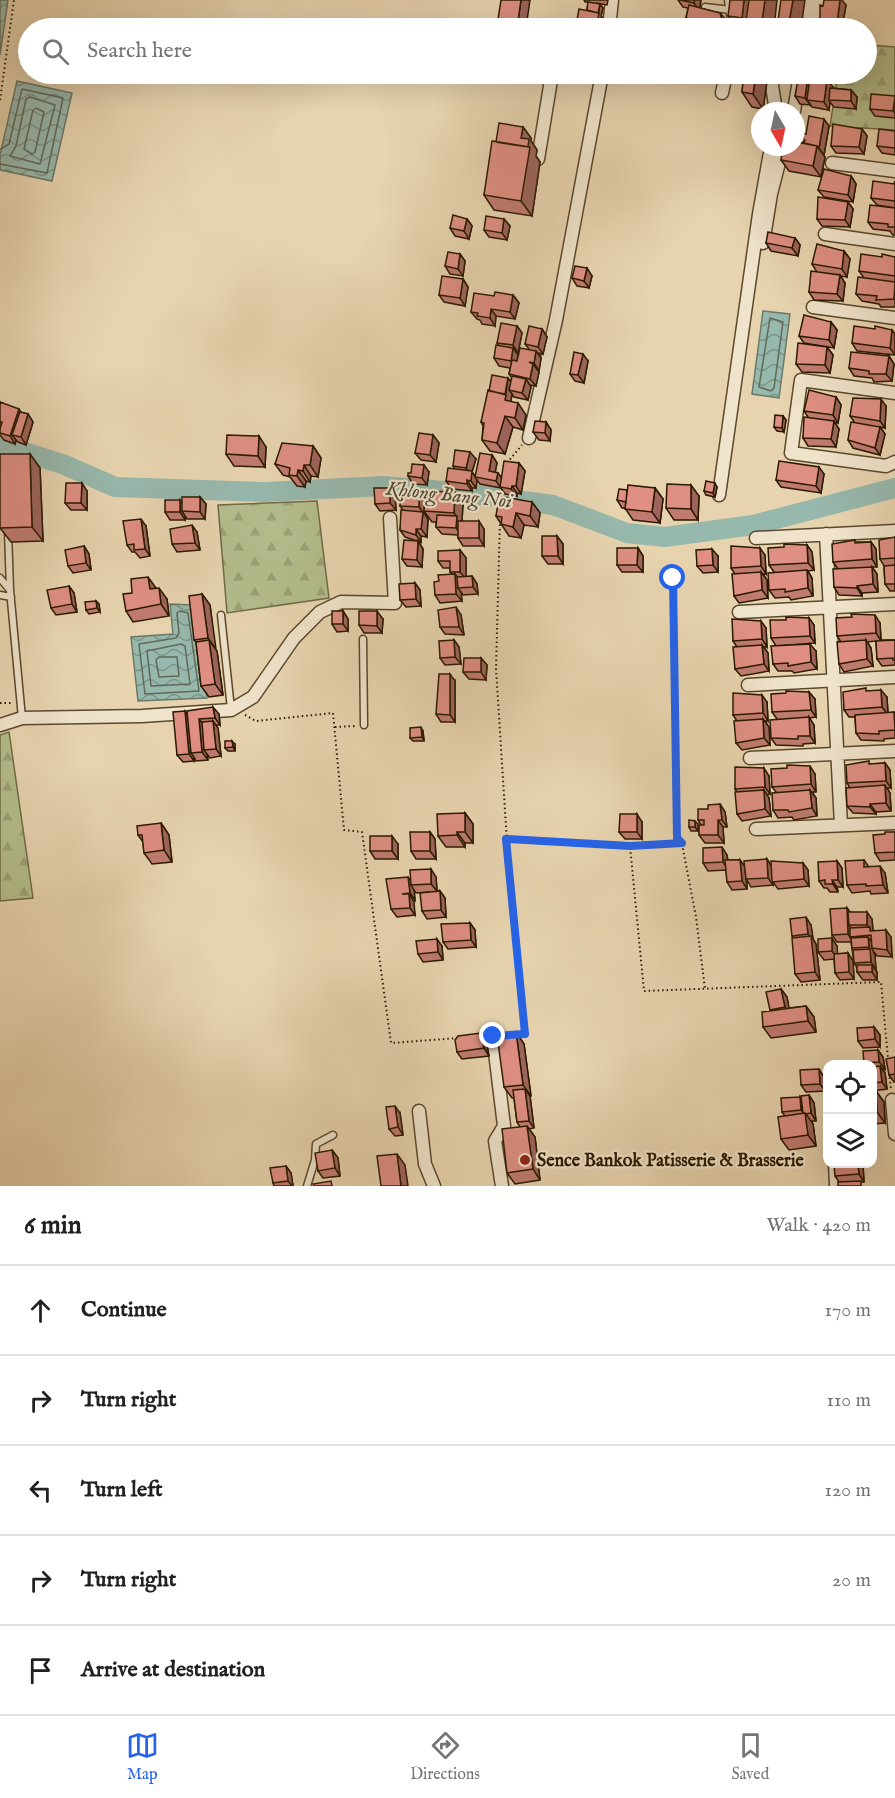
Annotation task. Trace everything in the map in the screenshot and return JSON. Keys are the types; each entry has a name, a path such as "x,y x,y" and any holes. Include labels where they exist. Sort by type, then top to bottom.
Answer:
{"street":[{"path":"610,18 612,0"},
{"path":"779,18 781,0"},
{"path":"808,18 811,0"},
{"path":"818,18 821,0"},
{"path":"538,159 550,84"},
{"path":"530,438 556,320 600,84"},
{"path":"722,93 724,84"},
{"path":"772,84 775,102"},
{"path":"795,102 798,84"},
{"path":"719,495 769,156"},
{"path":"760,260 771,194 781,156"},
{"path":"832,163 895,171"},
{"path":"825,234 895,244"},
{"path":"813,307 895,318"},
{"path":"895,393 801,380 791,453 886,466 895,462"},
{"path":"0,725 22,718 142,716 231,710 253,697 294,638 320,612 342,602 395,603 390,518"},
{"path":"756,538 895,531"},
{"path":"826,534 841,825"},
{"path":"739,612 895,604"},
{"path":"748,685 895,677"},
{"path":"750,758 895,751"},
{"path":"756,829 895,823"},
{"path":"493,1036 504,1126 495,1141 502,1186"},
{"path":"892,1100 895,1134"},
{"path":"419,1112 425,1164 434,1186"},
{"path":"835,1168 836,1186"}],"lane":[{"path":"705,7 731,5"},
{"path":"8,522 10,593 22,718"},
{"path":"0,578 10,593"},
{"path":"0,596 10,593"},
{"path":"221,615 231,710"},
{"path":"363,639 364,725"},
{"path":"307,1186 315,1160 316,1144 333,1135"}],"path":[{"path":"0,100 14,0"},
{"path":"506,471 507,460 530,438"},
{"path":"501,514 496,669 506,839 525,1034 514,1034"},
{"path":"673,578 677,838 682,843 696,917 705,989"},
{"path":"0,704 21,703"},
{"path":"231,710 256,721 333,714 344,830 362,832 391,1043 459,1038"},
{"path":"334,727 364,725"},
{"path":"506,839 630,846 682,843"},
{"path":"630,846 644,991 881,982 892,1100"}],"green space":[{"path":"877,46 895,47 895,130 830,126 836,84 877,84"},
{"path":"317,501 329,598 227,613 218,505"},
{"path":"9,732 33,898 0,901 0,735"}],"water":[{"path":"0,0 8,0 0,55"},
{"path":"17,81 18,84 31,84 72,93 52,181 0,170 0,155"},
{"path":"763,311 790,314 779,398 752,394"},
{"path":"170,604 193,605 207,698 138,701 131,637 173,634"}],"building":[{"path":"501,0 521,0 518,18 498,18"},
{"path":"730,0 744,0 742,18 728,16"},
{"path":"749,0 765,0 762,18 746,18"},
{"path":"781,0 793,0 790,18 778,18"},
{"path":"824,0 840,0 838,18 820,18 820,5 823,6"},
{"path":"588,2 600,4 598,13 587,10"},
{"path":"689,5 720,13 721,18 686,18"},
{"path":"579,9 599,13 598,18 577,18"},
{"path":"743,84 754,84 753,94 742,92"},
{"path":"797,84 807,84 805,98 795,96"},
{"path":"809,84 826,84 824,102 807,100"},
{"path":"830,88 851,90 851,101 829,100"},
{"path":"871,94 895,96 893,111 870,109"},
{"path":"809,116 824,119 819,148 805,143"},
{"path":"499,123 523,127 521,138 529,139 528,147 496,142"},
{"path":"833,124 862,129 859,147 831,146"},
{"path":"879,129 895,131 895,148 877,146"},
{"path":"492,141 530,147 521,201 484,195"},
{"path":"805,144 817,146 813,166 781,160 782,156 805,156"},
{"path":"824,169 851,176 848,195 818,190"},
{"path":"873,181 894,184 895,181 895,201 871,198"},
{"path":"818,197 848,202 845,220 817,219"},
{"path":"870,205 895,208 895,227 868,222"},
{"path":"453,215 467,219 464,231 450,228"},
{"path":"486,216 504,219 502,233 484,230"},
{"path":"768,232 795,238 792,248 766,243"},
{"path":"817,244 844,251 842,269 812,264"},
{"path":"448,252 460,254 458,269 445,266"},
{"path":"861,254 882,257 882,254 895,257 895,276 859,271"},
{"path":"575,266 587,268 584,281 572,278"},
{"path":"811,271 840,275 837,294 809,292"},
{"path":"442,276 463,279 460,298 439,295"},
{"path":"858,277 895,282 894,299 876,300 877,296 856,294"},
{"path":"495,292 513,295 510,312 491,309 490,318 477,316 478,313 471,312 474,293 494,296"},
{"path":"804,315 831,322 829,340 799,336"},
{"path":"501,323 517,326 513,345 497,343"},
{"path":"529,326 542,329 538,347 525,344"},
{"path":"854,326 875,329 875,326 892,330 890,348 852,343"},
{"path":"798,343 827,347 825,365 796,364"},
{"path":"496,345 513,348 511,361 494,358"},
{"path":"520,348 536,351 534,363 529,362 533,364 530,379 509,374 512,360 517,361"},
{"path":"574,352 583,354 578,375 570,374"},
{"path":"851,352 889,356 886,374 869,374 869,371 849,368"},
{"path":"492,375 508,378 505,394 489,391"},
{"path":"512,376 526,379 522,393 509,390"},
{"path":"488,390 506,395 505,400 518,403 515,418 505,416 497,443 482,440 484,423 481,422"},
{"path":"809,390 836,397 833,415 804,411"},
{"path":"853,398 881,399 880,421 850,416"},
{"path":"0,402 19,409 10,436 0,433 2,422 0,422"},
{"path":"20,412 28,414 21,437 12,435"},
{"path":"775,415 783,416 782,428 774,427"},
{"path":"804,417 834,421 831,439 803,438"},
{"path":"535,421 546,422 545,433 533,432"},
{"path":"851,422 880,427 875,448 848,440"},
{"path":"419,433 433,435 430,455 415,453"},
{"path":"227,435 259,436 258,456 226,454"},
{"path":"282,443 313,446 310,465 304,465 303,471 298,470 297,476 289,475 290,468 275,464"},
{"path":"455,450 470,452 466,468 453,466"},
{"path":"480,453 492,455 489,471 498,473 496,481 475,477"},
{"path":"0,454 30,454 32,527 0,528"},
{"path":"504,461 519,463 516,486 512,486 511,489 500,487"},
{"path":"779,461 819,467 816,486 776,480"},
{"path":"412,464 424,465 422,478 408,476 408,473 411,473"},
{"path":"448,468 472,471 471,481 467,480 467,484 446,481"},
{"path":"706,481 715,483 713,493 704,491"},
{"path":"66,483 82,483 81,503 65,503"},
{"path":"667,484 691,485 691,509 666,508"},
{"path":"628,485 655,488 652,512 625,509"},
{"path":"374,488 390,488 390,503 375,504"},
{"path":"619,489 627,490 626,502 617,500"},
{"path":"425,491 455,492 454,513 424,511"},
{"path":"401,492 419,493 419,507 400,506"},
{"path":"499,496 532,502 530,516 516,513 513,527 501,524 502,517 496,516"},
{"path":"182,497 200,497 200,512 182,511"},
{"path":"165,500 180,500 180,512 165,512"},
{"path":"401,510 423,512 421,529 416,529 416,535 400,530"},
{"path":"437,515 457,516 456,528 436,527"},
{"path":"141,519 145,549 134,550 134,544 127,545 123,521"},
{"path":"458,521 479,521 479,538 458,538"},
{"path":"192,525 195,543 172,544 170,529"},
{"path":"542,536 557,536 558,556 542,556"},
{"path":"895,537 895,558 880,559 879,540"},
{"path":"404,540 418,541 417,560 402,559"},
{"path":"855,540 855,543 871,542 872,559 833,562 832,544"},
{"path":"784,544 807,545 808,563 769,565 768,548 784,547"},
{"path":"84,546 86,563 68,566 65,550"},
{"path":"731,546 760,548 761,566 731,568"},
{"path":"617,548 638,548 637,565 617,565"},
{"path":"712,549 713,565 697,566 696,550"},
{"path":"460,550 460,572 450,572 450,561 438,561 438,551"},
{"path":"895,565 895,584 885,584 884,566"},
{"path":"872,567 873,584 857,586 857,588 834,587 833,569"},
{"path":"807,570 808,588 785,592 785,589 769,590 768,573"},
{"path":"761,572 762,590 734,596 732,574"},
{"path":"455,574 456,594 435,595 434,582 439,581 438,575"},
{"path":"472,576 473,587 458,588 457,577"},
{"path":"148,577 150,589 159,588 161,604 126,611 123,594 132,593 131,579"},
{"path":"415,583 416,599 400,600 399,584"},
{"path":"69,586 72,604 51,608 47,590"},
{"path":"202,594 208,638 194,640 189,596"},
{"path":"96,601 97,608 86,610 85,602"},
{"path":"456,607 459,627 440,627 438,610"},
{"path":"332,611 343,611 343,624 332,624"},
{"path":"359,611 377,611 377,626 359,625"},
{"path":"851,614 875,615 876,633 837,636 836,618 852,617"},
{"path":"786,617 809,618 810,636 771,638 770,620 786,620"},
{"path":"732,619 761,621 762,639 733,641"},
{"path":"209,640 215,684 201,686 196,642"},
{"path":"454,640 455,657 440,658 439,641"},
{"path":"866,640 867,659 839,664 837,642"},
{"path":"895,640 895,660 893,658 877,659 876,641"},
{"path":"810,644 811,662 788,666 788,663 773,664 771,646"},
{"path":"762,645 764,664 735,669 733,647"},
{"path":"464,658 481,658 481,672 463,672"},
{"path":"439,674 450,674 450,715 436,714"},
{"path":"866,688 866,691 881,690 882,707 844,710 843,692"},
{"path":"786,691 809,692 811,710 772,712 771,694 786,693"},
{"path":"733,693 762,695 763,713 733,715"},
{"path":"213,707 215,718 199,719 202,752 191,753 187,711"},
{"path":"185,711 189,754 177,755 173,712"},
{"path":"894,712 895,730 879,731 879,734 856,733 855,715"},
{"path":"809,717 810,736 798,736 798,739 771,738 770,720"},
{"path":"763,719 764,738 736,743 734,721"},
{"path":"213,721 216,749 204,750 202,722"},
{"path":"421,727 422,737 410,738 410,728"},
{"path":"225,741 232,741 233,747 225,748"},
{"path":"869,761 869,764 885,763 886,781 847,783 846,765"},
{"path":"787,765 810,766 811,784 772,787 771,769 787,768"},
{"path":"735,767 764,768 765,787 735,789"},
{"path":"885,785 886,803 870,804 870,807 847,806 846,788"},
{"path":"764,790 765,809 737,814 735,792"},
{"path":"810,790 812,808 789,812 788,810 773,810 772,793"},
{"path":"720,804 722,820 718,820 718,835 699,835 699,825 704,825 704,820 698,820 698,809 708,809 708,805"},
{"path":"465,813 465,832 438,836 437,814"},
{"path":"620,814 637,814 637,832 619,832"},
{"path":"689,820 695,821 695,827 689,827"},
{"path":"161,823 164,850 144,853 142,835 138,835 137,826"},
{"path":"410,832 430,832 430,851 411,851"},
{"path":"885,832 895,832 895,852 875,853 873,835 885,834"},
{"path":"370,836 392,836 392,851 370,851"},
{"path":"722,847 723,862 703,863 703,848"},
{"path":"767,859 768,878 746,879 744,861"},
{"path":"725,860 740,860 742,881 727,882"},
{"path":"864,860 864,867 880,866 883,885 847,885 845,861"},
{"path":"771,861 803,863 804,879 772,882"},
{"path":"837,861 838,880 832,880 833,884 825,884 825,880 819,881 818,862"},
{"path":"431,869 431,884 411,885 410,870"},
{"path":"408,877 410,893 402,894 409,894 410,908 391,909 386,879"},
{"path":"440,891 441,910 422,911 420,893"},
{"path":"847,908 848,934 832,935 830,909"},
{"path":"848,912 867,912 867,925 849,925"},
{"path":"806,917 808,934 792,936 790,919"},
{"path":"470,923 471,940 443,942 441,924"},
{"path":"870,927 870,931 886,930 887,950 872,948 871,935 850,937 850,928"},
{"path":"811,936 815,972 795,974 792,938"},
{"path":"868,937 869,947 852,948 851,938"},
{"path":"832,938 832,951 818,952 818,939"},
{"path":"437,939 438,952 418,954 416,941"},
{"path":"870,949 871,962 854,963 853,950"},
{"path":"848,953 849,972 835,973 834,954"},
{"path":"857,965 872,965 872,972 857,972"},
{"path":"781,989 785,1007 770,1010 766,992"},
{"path":"806,1006 808,1021 763,1027 762,1012"},
{"path":"874,1027 875,1039 858,1041 857,1028"},
{"path":"516,1032 523,1085 504,1087 497,1035"},
{"path":"481,1033 484,1048 457,1052 455,1040 458,1036"},
{"path":"878,1050 879,1062 864,1060 863,1051"},
{"path":"895,1057 895,1074 889,1075 886,1059"},
{"path":"877,1066 880,1066 882,1082 877,1083"},
{"path":"819,1069 820,1084 801,1085 800,1070"},
{"path":"525,1089 529,1121 517,1122 513,1090"},
{"path":"809,1095 811,1113 805,1114 801,1096"},
{"path":"800,1097 801,1110 782,1112 781,1098"},
{"path":"395,1106 398,1127 389,1129 386,1107"},
{"path":"805,1113 808,1135 781,1139 778,1117"},
{"path":"527,1126 533,1169 507,1173 502,1129"},
{"path":"332,1150 335,1168 318,1171 315,1153"},
{"path":"397,1154 401,1186 381,1186 377,1156"},
{"path":"286,1166 288,1181 273,1183 270,1168"},
{"path":"834,1168 858,1168 859,1174 835,1176"},
{"path":"331,1181 332,1186 314,1186 313,1184"},
{"path":"861,1181 861,1186 838,1186 838,1182"}],"waterway":[{"name":"Khlong Bang Noi","path":"0,444 65,465 115,487 265,492 383,486 457,492 553,505 627,533 665,537 753,525 895,488"}],"place":[{"name":"Sence Bankok Patisserie & Brasserie","path":"525,1160"}],"route":[{"path":"493,1036 525,1034 512,921 506,839 630,846 682,843 677,838 673,578"}]}
